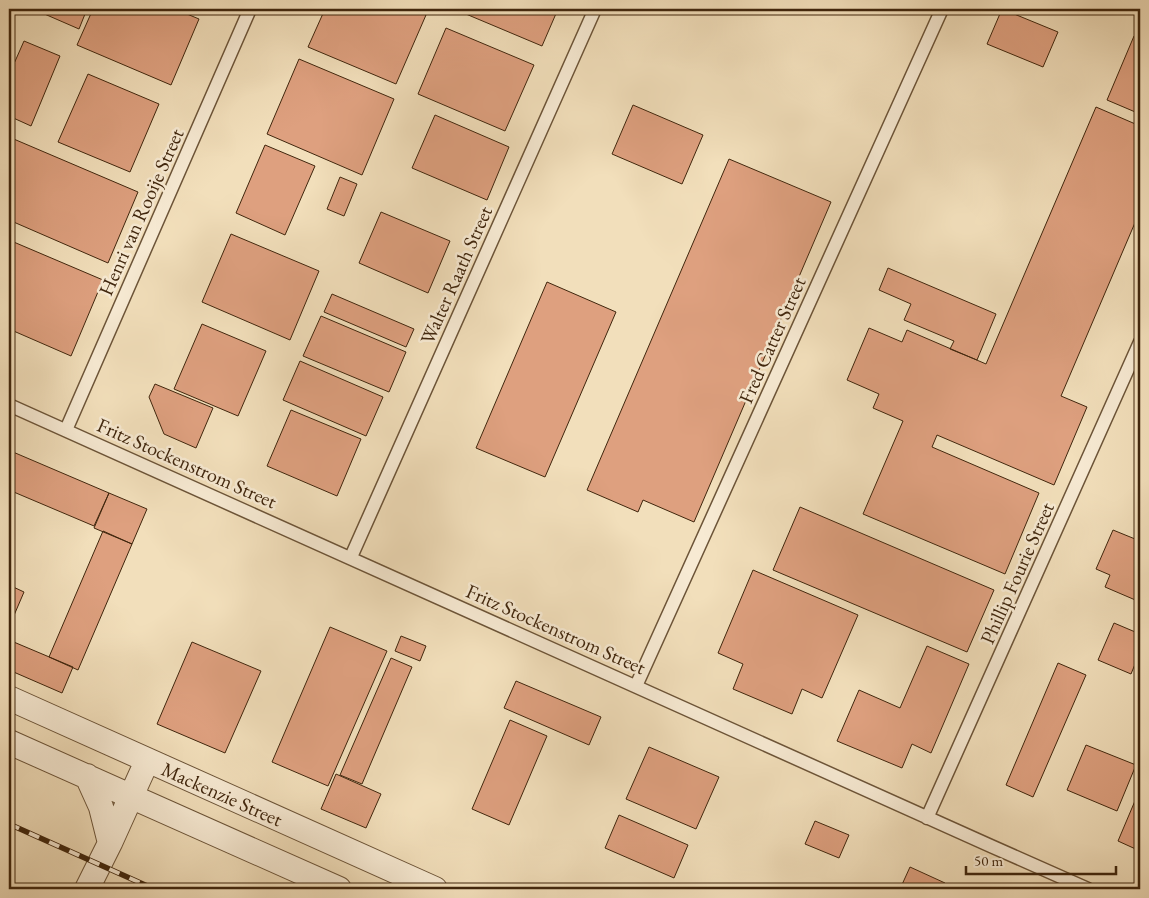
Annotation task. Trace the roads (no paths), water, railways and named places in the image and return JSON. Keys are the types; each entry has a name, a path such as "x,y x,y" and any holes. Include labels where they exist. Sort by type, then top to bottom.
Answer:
{"street":[{"name":"Mackenzie Street","path":"9,698 434,889"},
{"name":"Mackenzie Street","path":"9,742 339,889"},
{"path":"87,889 147,761"},
{"path":"87,776 101,807 110,843"}],"lane":[{"name":"Henri van Rooije Street","path":"66,430 250,9"},
{"name":"Walter Raath Street","path":"351,557 595,9"},
{"name":"Fred Catter Street","path":"636,686 942,9"},
{"name":"Phillip Fourie Street","path":"927,818 1140,342"},
{"name":"Fritz Stockenstrom Street","path":"9,405 1088,889"}],"railway":[{"path":"9,824 154,889"}]}
